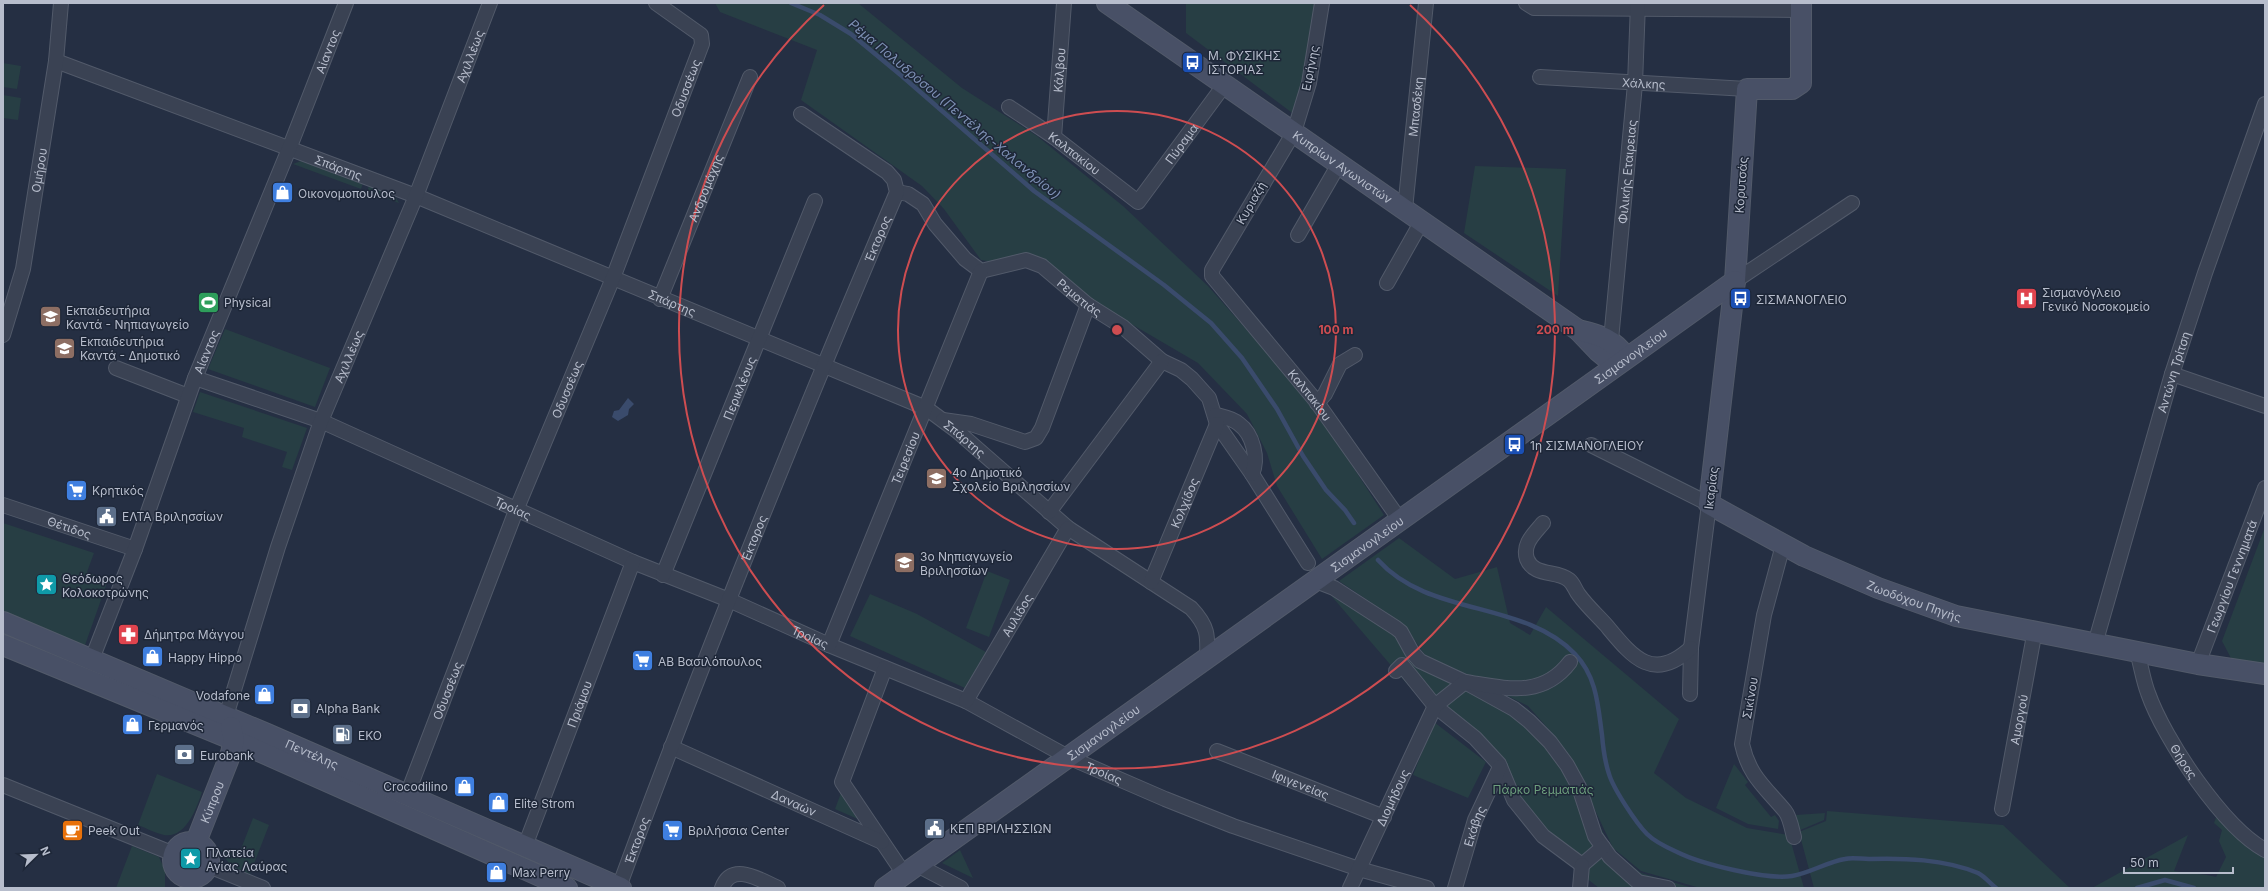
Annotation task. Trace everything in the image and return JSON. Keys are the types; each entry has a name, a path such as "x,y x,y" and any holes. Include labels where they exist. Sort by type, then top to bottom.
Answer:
{"street":[{"name":"Ομήρου","path":"3,335 23,269 56,61 61,3"},
{"name":"Αίαντος","path":"92,659 135,549 188,396 289,149 346,3"},
{"name":"Αχιλλέως","path":"226,716 278,547 321,421 416,196 490,3"},
{"name":"Οδυσσέως","path":"407,795 516,508 613,278 703,42 701,35 656,3"},
{"name":"Κάλβου","path":"1054,137 1064,3"},
{"name":"Κυπρίων Αγωνιστών","path":"1107,3 1405,209 1583,335 1598,351 1621,361"},
{"name":"Ειρήνης","path":"1294,132 1309,83 1322,3"},
{"name":"Μπασδέκη","path":"1405,209 1426,3"},
{"path":"1527,4 1534,8 1638,6 1801,6 1801,82 1792,89 1747,89"},
{"name":"Φιλικής Εταιρειας","path":"1611,340 1636,84 1638,6"},
{"name":"Σπάρτης","path":"56,61 416,196 660,299 926,408 1068,528 1191,608 1200,617 1207,632 1207,658"},
{"name":"Ανδρομάχης","path":"660,299 750,77"},
{"name":"Χάλκης","path":"1540,77 1636,84 1747,89"},
{"name":"Πύραμα","path":"1138,202 1225,84"},
{"name":"Κορυτσάς","path":"1735,281 1747,89"},
{"name":"Αντώνη Τρίτση","path":"2095,644 2172,374 2205,273 2265,104"},
{"name":"Καλπακίου","path":"1009,107 1054,137 1138,202"},
{"path":"801,114 887,172 894,180 897,192 908,194 923,204 935,224 966,259 980,271"},
{"name":"Κυριαζή","path":"1212,276 1212,270 1294,132"},
{"path":"1298,235 1339,164"},
{"name":"Έκτορος","path":"620,888 671,747 729,600 823,365 897,192"},
{"name":"Περικλέους","path":"663,575 815,201"},
{"name":"Σισμανογλείου","path":"885,888 1207,658 1313,570 1400,520 1735,281 1852,203"},
{"path":"1388,283 1422,221"},
{"name":"Ρεματιάς","path":"980,271 1026,260 1042,266 1088,305 1123,326 1162,361 1181,370 1196,383 1209,398 1216,419 1313,570"},
{"name":"Τειρεσίου","path":"828,645 926,408 980,271"},
{"name":"Καλπακίου","path":"1212,276 1317,403 1400,520"},
{"name":"Ικαρίας","path":"1690,694 1691,648 1735,281"},
{"path":"942,420 971,424 1025,442 1036,438 1042,428 1088,305"},
{"name":"Κυπρίων Αγωνιστών","path":"1583,335 1598,334 1611,340 1621,361"},
{"path":"1583,335 1590,366 1586,386"},
{"path":"1317,403 1325,394 1340,364 1355,355"},
{"path":"1049,512 1162,361"},
{"path":"116,368 188,396"},
{"path":"2172,374 2265,406"},
{"name":"Τροίας","path":"195,378 321,421 633,562 729,600 828,645 966,701 1068,757 1233,826 1359,869 1427,888"},
{"path":"1216,419 1229,418 1240,425 1249,436 1254,451 1256,466 1252,474"},
{"name":"Κολχίδος","path":"1151,582 1216,419"},
{"name":"Ζωοδόχου Πηγής","path":"1592,445 1709,504 1783,545 1878,588 1956,616 2035,630 2095,644 2198,664 2265,674"},
{"name":"Γεωργίου Γεννηματά","path":"2198,664 2265,488"},
{"name":"Θέτιδος","path":"3,505 135,549"},
{"path":"1544,523 1527,544 1526,553 1528,561 1534,568 1569,579 1580,596 1633,656 1647,663 1660,664 1681,657 1691,648"},
{"name":"Αυλίδος","path":"966,701 1068,528"},
{"name":"Σικίνου","path":"1783,545 1764,615 1742,744 1746,762 1756,778 1786,812 1794,838"},
{"name":"Πριάμου","path":"525,846 633,562"},
{"path":"1313,570 1321,583 1334,588 1401,632 1412,652 1420,661 1465,682 1514,709 1550,742 1567,765 1579,787 1595,836 1610,857 1638,882 1668,888"},
{"name":"Πεντέλης","path":"3,622 226,716 620,888"},
{"name":"Αμοργού","path":"2002,809 2035,630"},
{"name":"Πεντέλης","path":"3,645 234,740 567,888"},
{"name":"Θήρας","path":"2137,652 2152,704 2188,768 2251,842 2265,850"},
{"path":"1435,706 1465,682 1522,689 1546,683 1560,676 1570,662"},
{"path":"1396,671 1402,665 1435,706 1475,738 1500,767 1514,800 1543,836 1582,865"},
{"path":"885,668 842,782 883,842 910,870 961,888"},
{"name":"Διομήδους","path":"1350,888 1435,706"},
{"path":"226,716 234,740"},
{"name":"Κύπρου","path":"196,842 228,760 234,740"},
{"name":"Δαναών","path":"671,747 883,842"},
{"name":"Ιφιγενείας","path":"1217,751 1384,817"},
{"name":"Εκάβης","path":"1455,888 1475,820 1500,767"},
{"path":"3,784 174,854"},
{"path":"196,842 203,845 208,851 209,866 201,876 189,878 181,882 174,864 174,854 180,845 196,842"},
{"path":"1580,888 1582,865 1603,847"},
{"path":"209,866 263,888"},
{"path":"722,888 725,881 738,873 746,874 778,888"}],"green space":[{"path":"715,3 858,3 962,88 1037,136 1123,206 1208,286 1313,405 1384,515 1322,559 1277,486 1267,453 1247,414 1198,363 1092,301 1043,258 1027,254 992,262 981,260 944,209 922,186 801,100 817,50 720,12"},
{"path":"1186,3 1318,3 1295,115 1186,33"},
{"path":"3,63 21,66 17,89 3,87"},
{"path":"3,95 21,98 18,120 3,118"},
{"path":"301,161 363,183 361,189 293,164"},
{"path":"1475,166 1566,169 1558,296 1464,233"},
{"path":"369,186 395,196 399,203 367,191"},
{"path":"225,329 330,368 315,407 208,369"},
{"path":"200,392 307,428 292,470 282,467 287,452 242,437 244,428 193,412"},
{"path":"3,523 94,553 87,572 108,580 84,648 3,614"},
{"path":"2265,527 2265,667 2234,664 2222,641"},
{"path":"1399,538 1455,579 1497,567 1510,623 1530,635 1546,607 1679,719 1654,773 1686,798 1747,828 1789,835 1804,888 1700,888 1641,871 1613,848 1573,764 1552,733 1528,706 1425,655 1403,624 1339,581"},
{"path":"987,571 1010,580 989,637 966,628"},
{"name":"Πάρκο Ρεμματιάς","path":"1338,582 1402,625 1423,656 1527,708 1551,735 1571,765 1611,849 1641,873 1693,888 1599,888 1549,849 1491,761 1425,705 1322,585"},
{"path":"870,594 917,614 986,652 965,688 850,636"},
{"path":"1434,722 1486,762 1468,798 1413,775"},
{"path":"1734,764 1748,782 1745,785 1771,817 1775,815 1779,821 1778,829 1748,824 1716,808"},
{"path":"157,774 202,792 194,813 189,821 179,832 172,835 164,835 138,825"},
{"path":"841,793 860,820 835,809"},
{"path":"1827,811 2003,825 2070,888 1814,888 1799,832 1826,821"},
{"path":"1825,813 1824,820 1798,831 1796,815"},
{"path":"2217,815 2265,855 2265,888 2092,888 2188,835 2174,871 2216,877 2226,857 2219,841 2222,830 2214,823"},
{"path":"253,818 269,825 250,874 229,863 221,850 241,849"},
{"path":"132,846 159,857 165,870 165,888 116,888"},
{"path":"960,850 973,878 942,863"},
{"name":"Πλατεία Αγίας Λαύρας","path":"190,851 196,854 199,860 196,866 190,869 184,866 181,860 184,854"}],"water":[{"path":"628,398 634,404 629,409 628,415 618,421 612,417 614,411 619,410"}],"waterway":[{"name":"Ρέμα Πολυδρόσου (Πεντέλης-Χαλανδρίου)","path":"791,3 820,15 851,34 903,77 1034,191 1164,285 1211,323 1242,358 1277,409 1303,456 1326,490 1345,510 1354,523"},
{"name":"Ρέμα Πολυδρόσου (Πεντέλης-Χαλανδρίου)","path":"1378,560 1399,578 1423,591 1449,601 1529,625 1554,637 1575,654 1588,672 1595,692 1605,760 1611,780 1625,805 1642,829 1657,842 1688,857 1717,866 1766,876 1781,877 1799,875 1832,862 1848,858 1924,860 1965,868 1978,873 1996,888"},
{"path":"2137,888 2165,880 2194,888"}],"place":[{"name":"Μ. ΦΥΣΙΚΗΣ ΙΣΤΟΡΙΑΣ","path":"1193,62"},
{"name":"Οικονομοπουλος","path":"283,193"},
{"name":"ΣΙΣΜΑΝΟΓΛΕΙΟ","path":"1741,299"},
{"name":"Σισμανόγλειο Γενικό Νοσοκομείο","path":"2027,299"},
{"name":"Physical","path":"208,302"},
{"name":"Εκπαιδευτήρια Καντά - Νηπιαγωγείο","path":"51,317"},
{"name":"Εκπαιδευτήρια Καντά - Δημοτικό","path":"64,348"},
{"name":"1η ΣΙΣΜΑΝΟΓΛΕΙΟΥ","path":"1515,445"},
{"name":"4o Δημοτικό Σχολείο Βριλησσίων","path":"936,479"},
{"name":"Κρητικός","path":"76,490"},
{"name":"ΕΛΤΑ Βριλησσίων","path":"106,516"},
{"name":"3ο Νηπιαγωγείο Βριλησσίων","path":"905,563"},
{"name":"Θεόδωρος Κολοκοτρώνης","path":"47,585"},
{"name":"Δήμητρα Μάγγου","path":"129,634"},
{"name":"Happy Hippo","path":"153,657"},
{"name":"ΑΒ Βασιλόπουλος","path":"643,661"},
{"name":"Vodafone","path":"265,695"},
{"name":"Alpha Bank","path":"300,708"},
{"name":"Γερμανός","path":"132,725"},
{"name":"EKO","path":"343,735"},
{"name":"Eurobank","path":"185,755"},
{"name":"Crocodilino","path":"464,786"},
{"name":"Elite Strom","path":"499,803"},
{"name":"ΚΕΠ ΒΡΙΛΗΣΣΙΩΝ","path":"934,828"},
{"name":"Peek Out","path":"73,830"},
{"name":"Βριλήσσια Center","path":"673,830"},
{"name":"Πλατεία Αγίας Λαύρας","path":"190,859"},
{"name":"Max Perry","path":"496,872"}]}
